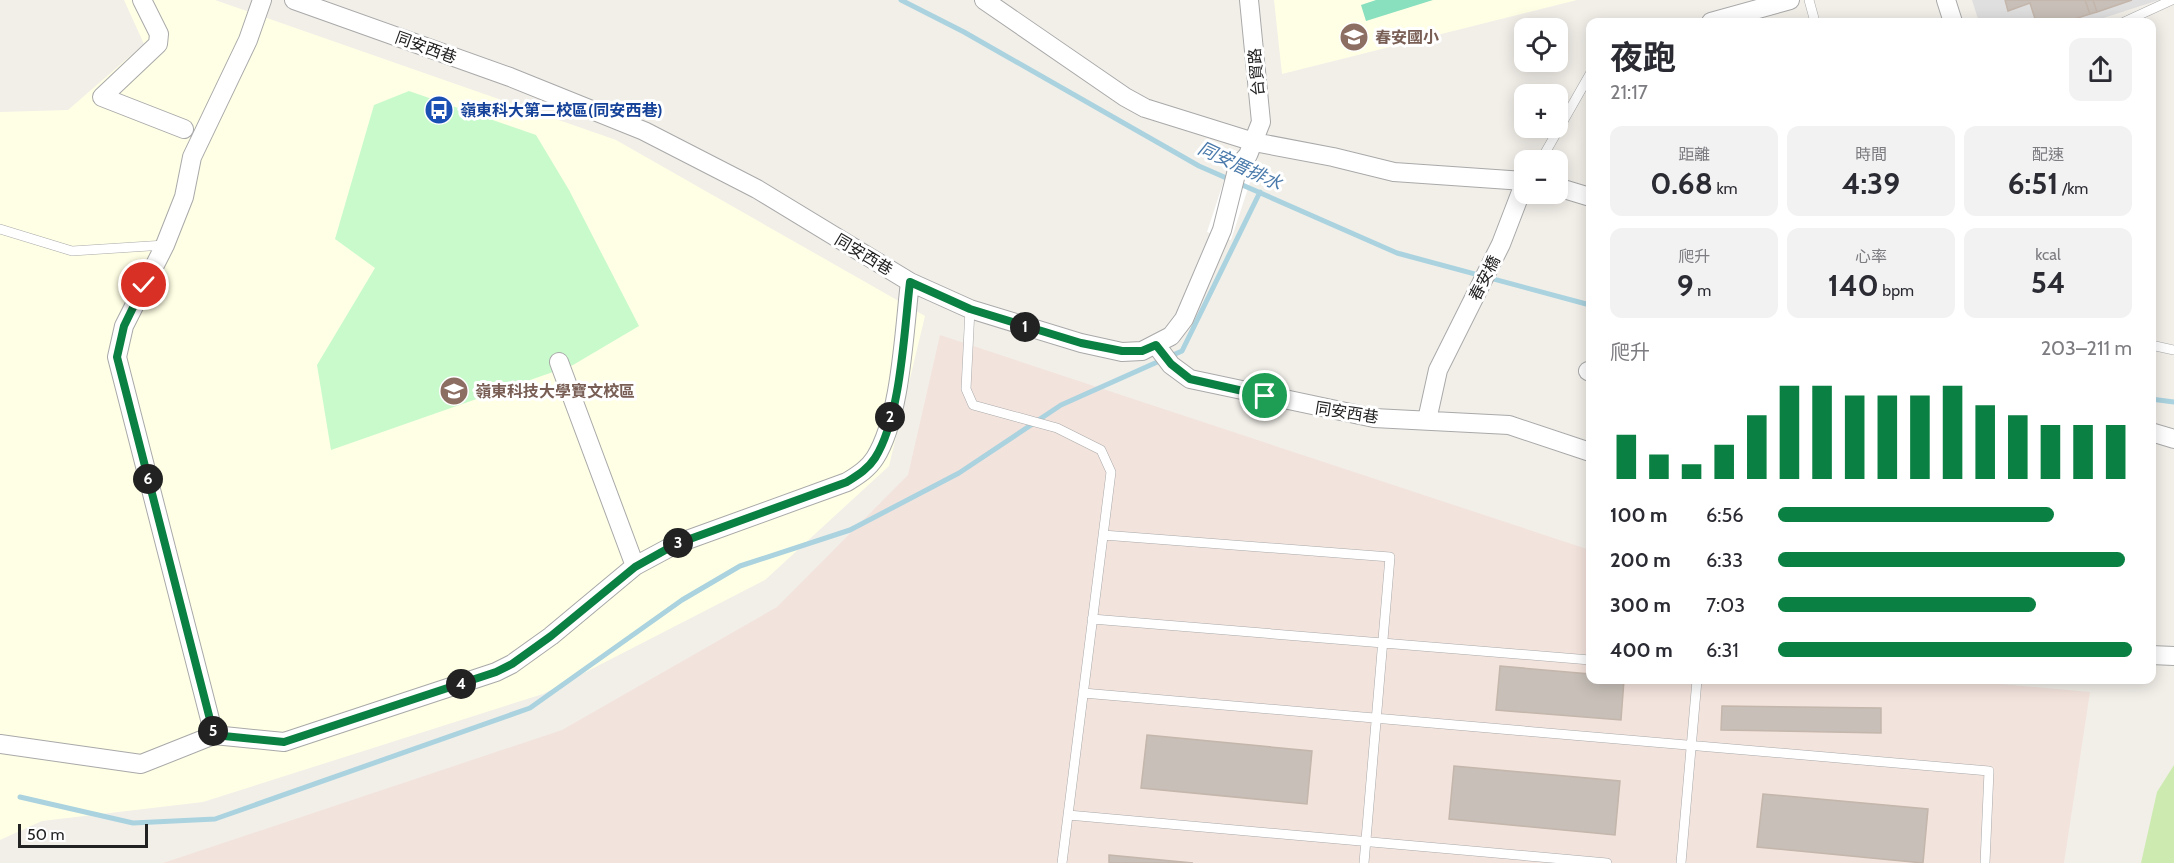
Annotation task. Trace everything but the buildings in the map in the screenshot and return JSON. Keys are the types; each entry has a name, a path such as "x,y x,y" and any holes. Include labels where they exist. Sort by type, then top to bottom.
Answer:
{"street":[{"path":"142,0 159,34 158,44 102,97 184,129"},
{"path":"214,735 117,357 124,326 165,245 184,197 192,157 248,40 262,0"},
{"name":"同安西巷","path":"294,0 510,77 644,131 757,189 910,282 970,309 1081,343 1122,351 1142,351 1156,345 1171,364 1190,379 1374,418 1509,425 1586,451"},
{"path":"984,0 1125,97 1145,108 1254,142 1333,157 1394,172 1514,182"},
{"name":"台貿路","path":"1249,0 1261,122 1254,142"},
{"path":"1725,18 1790,0"},
{"path":"1946,0 1952,18"},
{"path":"1156,345 1171,336 1184,320 1222,230 1238,165 1248,154 1254,142"},
{"path":"1568,190 1586,196"},
{"name":"春安橋","path":"1427,420 1438,370 1501,244 1516,204"},
{"path":"0,744 141,764 214,735 284,742 496,672 536,648 635,567 676,544 847,482 864,472 876,457 896,403 910,282"},
{"path":"559,362 635,567"},
{"path":"2156,434 2174,439"},
{"path":"2156,655 2174,656"}],"lane":[{"path":"1809,0 1814,18"},
{"path":"2133,18 2172,0"},
{"path":"1547,150 1586,81"},
{"path":"0,229 72,250 165,245"},
{"path":"970,309 966,388 973,405 1057,428 1101,450 1111,472 1062,863"},
{"path":"2156,346 2174,350"},
{"path":"1103,535 1390,557 1364,863"},
{"path":"1092,619 1586,660"},
{"path":"1681,863 1697,684"},
{"path":"1083,693 1989,771 1985,863"},
{"path":"1068,815 1607,863"}],"shaded area":[{"name":"嶺東科技大學寶文校區","path":"124,0 215,0 616,140 925,316 889,466 765,580 543,694 203,802 42,821 0,840 0,112 68,110 144,44"},
{"name":"春安國小","path":"1274,0 1577,0 1282,74"},
{"path":"1972,0 2159,0 2103,18 1978,18"},
{"path":"940,335 1586,549 1586,684 2000,684 2090,692 2064,863 163,863 562,730 777,607 908,475"}],"green space":[{"path":"1376,0 1433,0 1366,21 1361,5"},
{"path":"409,91 536,135 569,190 639,326 573,365 331,450 317,365 375,268 335,239 374,105"},
{"path":"2174,765 2174,863 2141,863 2157,792"}],"pier":[{"path":"1234,150 1258,158 1231,240 1207,232"}],"waterway":[{"name":"同安厝排水","path":"901,0 964,32 1199,166 1397,253 1586,304"},
{"path":"20,797 133,823 215,819 530,708 682,600 740,566 850,530 959,473 1061,405 1182,351 1260,192"},
{"name":"同安厝排水","path":"2156,400 2174,402"}],"place":[{"name":"春安國小","path":"1354,37"},
{"name":"嶺東科大第二校區(同安西巷)","path":"439,110"},
{"name":"嶺東科技大學寶文校區","path":"454,391"}],"route":[{"path":"144,285 124,326 117,357 214,735 284,742 496,672 512,664 551,636 635,567 676,544 847,482 864,472 876,457 896,403 910,282 970,309 1081,343 1122,351 1142,351 1156,345 1171,364 1190,379 1265,396"}]}
